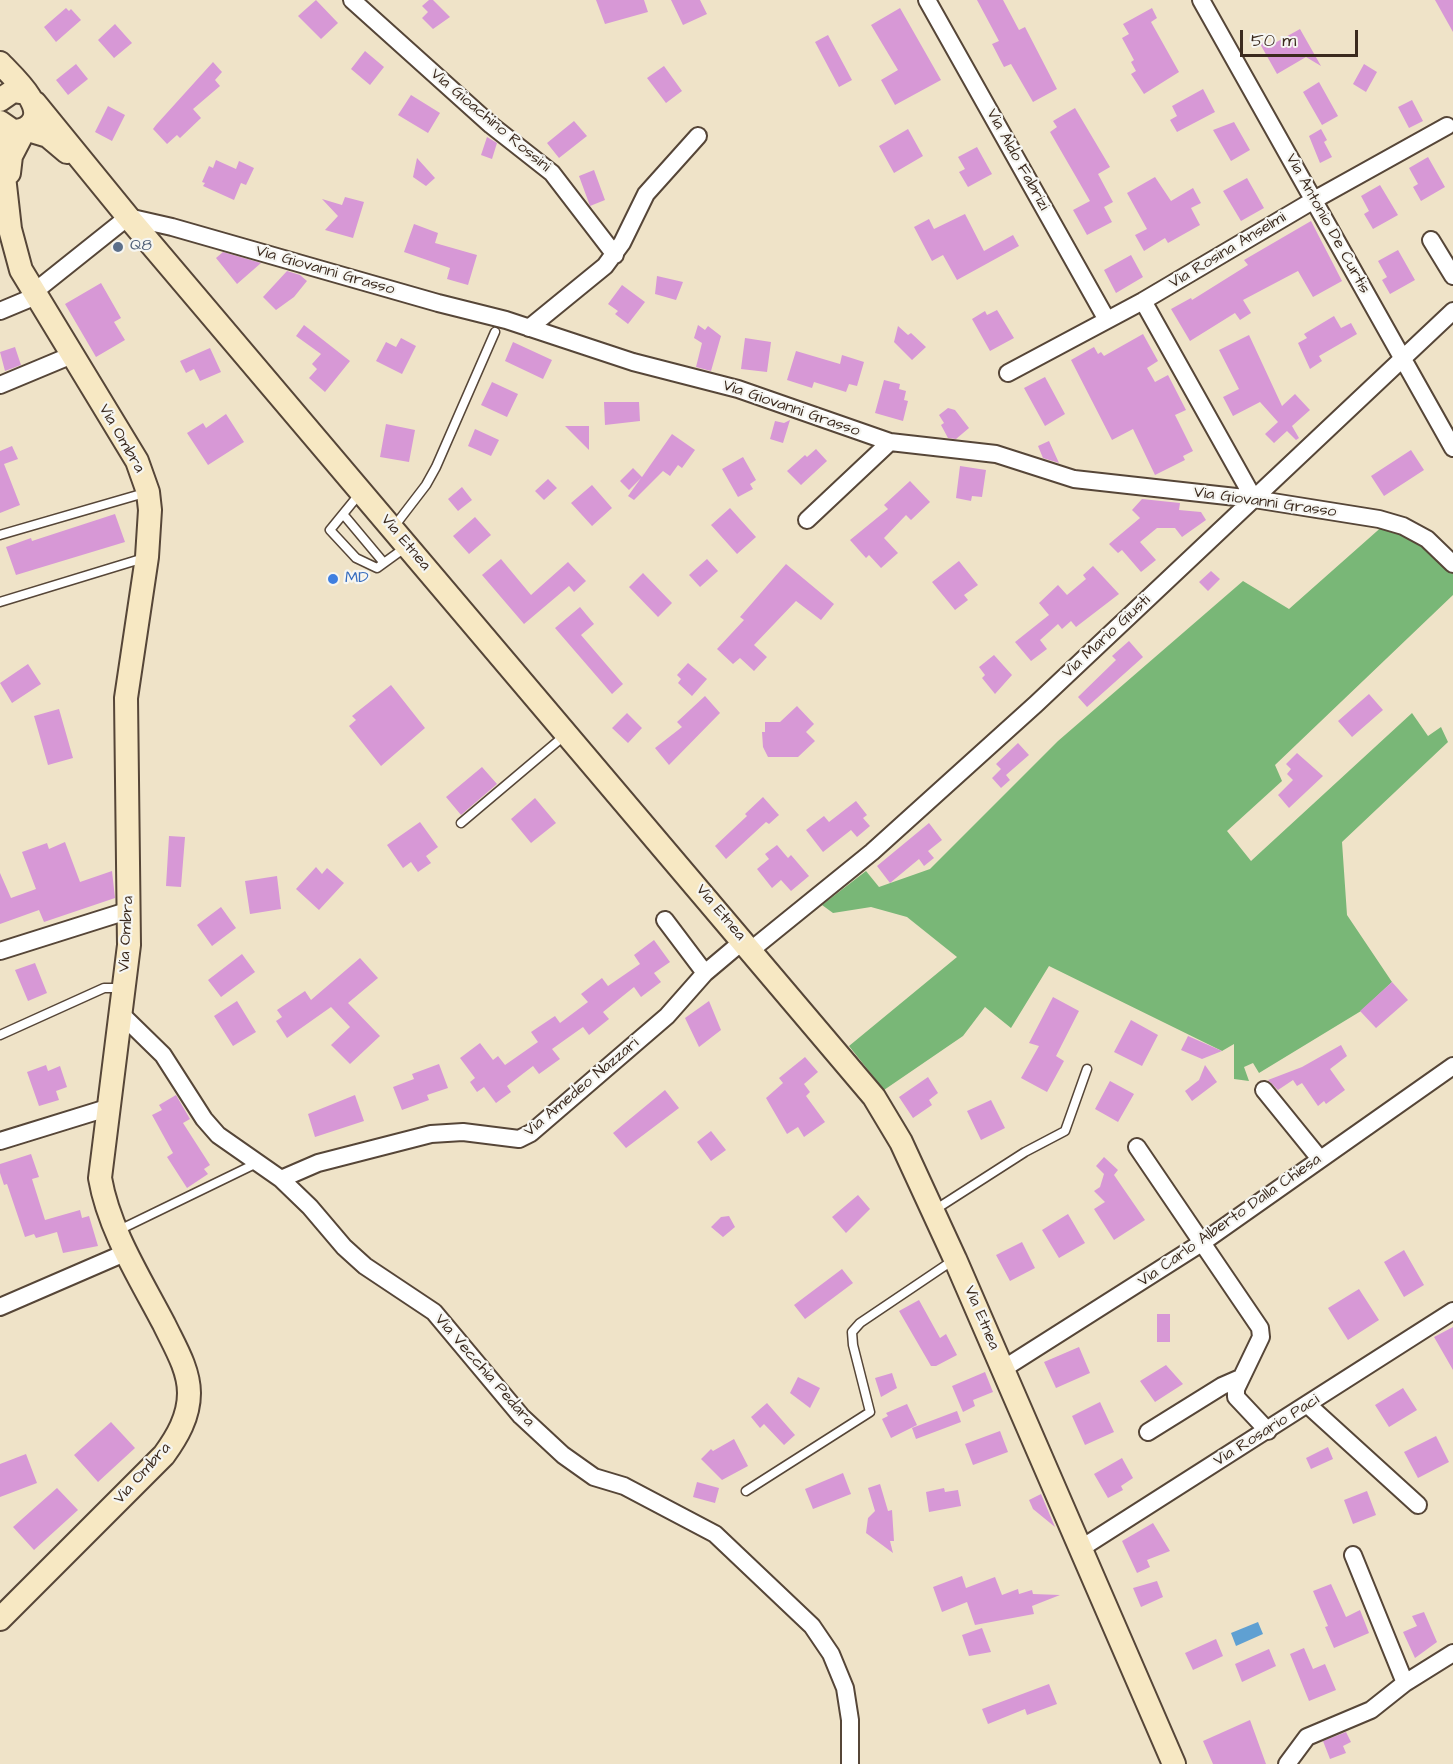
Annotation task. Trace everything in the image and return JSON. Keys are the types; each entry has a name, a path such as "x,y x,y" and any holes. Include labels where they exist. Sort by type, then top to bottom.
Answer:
{"main road":[{"path":"0,63 91,172"},
{"path":"0,100 13,91 30,98"},
{"name":"Via Ombra","path":"0,1619 164,1455 178,1435 184,1420 189,1391 186,1372 108,1213 100,1178 129,945 126,698 147,557 148,492 137,461 21,270 15,250 9,229 7,192 14,138 34,121 30,98"},
{"path":"0,122 13,131 14,138 48,136 91,172"},
{"name":"Via Etnea","path":"91,172 874,1097 916,1174 955,1259 1174,1764"}],"street":[{"name":"Via Gioachino Rossini","path":"352,0 491,125 552,173 615,255"},
{"name":"Via Aldo Fabrizi","path":"927,0 1107,320"},
{"name":"Via Antonio De Curtis","path":"1201,0 1453,448"},
{"name":"Via Rosina Anselmi","path":"1008,374 1143,301 1314,200 1447,126"},
{"path":"529,328 605,266 615,255 646,194 698,136"},
{"path":"0,311 35,294 128,217"},
{"name":"Via Giovanni Grasso","path":"128,217 172,227 529,328 633,362 738,389 890,442 996,454 1074,479 1254,499 1379,519 1403,526 1427,539 1453,564"},
{"path":"1431,240 1453,276"},
{"path":"1143,301 1254,499"},
{"name":"Via Mario Giusti","path":"747,945 872,852 1036,704 1453,311"},
{"path":"0,385 72,355"},
{"path":"807,520 890,442"},
{"path":"0,951 130,910"},
{"path":"665,920 705,972"},
{"name":"Via Amedeo Nazzari","path":"281,1179 318,1163 431,1134 463,1132 519,1139 531,1133 668,1016 705,972 747,945"},
{"name":"Via Vecchia Pedara","path":"120,1013 163,1055 204,1119 218,1135 281,1179 310,1207 344,1247 365,1266 434,1312 521,1416 563,1455 594,1477 624,1486 715,1534 812,1626 831,1654 845,1688 850,1720 850,1764"},
{"name":"Via Carlo Alberto Dalla Chiesa","path":"1003,1369 1203,1242 1453,1066"},
{"path":"1264,1090 1320,1159"},
{"path":"0,1141 107,1108"},
{"path":"1137,1147 1260,1328 1261,1337 1238,1379 1236,1397 1268,1431"},
{"path":"0,1307 122,1242"},
{"name":"Via Rosario Paci","path":"1080,1549 1453,1311"},
{"path":"1148,1432 1222,1386 1238,1379"},
{"path":"1308,1405 1418,1505"},
{"path":"1353,1555 1405,1683"},
{"path":"1287,1764 1307,1737 1371,1710 1405,1683 1453,1653"}],"lane":[{"path":"393,529 426,485 436,467 495,332"},
{"path":"0,535 148,492"},
{"path":"361,492 330,530 356,558 376,568 407,546"},
{"path":"343,514 384,563"},
{"path":"0,602 147,557"},
{"path":"461,823 567,733"},
{"path":"0,1035 104,988 123,988"},
{"path":"933,1211 1025,1152 1065,1131 1087,1069"},
{"path":"122,1242 257,1163"},
{"path":"746,1491 870,1412 853,1345 852,1332 860,1323 955,1259"}],"green space":[{"path":"1385,524 1419,539 1453,574 1453,595 1275,765 1282,781 1227,831 1251,861 1412,713 1428,736 1441,727 1448,742 1342,842 1347,915 1392,982 1361,1011 1259,1073 1253,1063 1244,1067 1249,1081 1234,1079 1234,1044 1222,1051 1049,966 1011,1028 985,1007 963,1036 884,1090 849,1046 957,957 907,917 871,907 833,913 822,905 866,871 879,887 930,869 1058,741 1243,581 1289,609"}],"water":[{"path":"1258,1622 1263,1634 1236,1646 1231,1633"}],"building":[{"path":"316,0 338,23 321,39 298,16"},
{"path":"429,0 433,0 450,17 433,29 422,18 428,12 422,6"},
{"path":"596,0 644,0 648,12 605,24"},
{"path":"671,0 700,0 707,14 683,25"},
{"path":"977,0 1003,0 1019,30 1025,27 1057,89 1033,102 1011,64 1004,67 992,44 999,41"},
{"path":"1435,0 1453,0 1453,32"},
{"path":"66,8 69,11 71,9 81,20 56,42 44,27"},
{"path":"900,8 941,80 895,105 881,80 898,70 871,25"},
{"path":"1152,8 1157,18 1151,22 1179,72 1144,94 1131,74 1136,71 1131,62 1134,60 1122,38 1129,34 1123,24"},
{"path":"115,24 132,43 114,58 98,40"},
{"path":"1300,29 1321,66 1306,57 1277,74 1259,42 1273,44"},
{"path":"828,35 852,80 839,87 815,42"},
{"path":"365,51 384,67 370,85 351,69"},
{"path":"213,62 222,72 215,80 220,86 193,109 201,118 180,138 177,135 167,144 153,129"},
{"path":"76,64 88,79 68,95 56,80"},
{"path":"1364,64 1377,72 1366,92 1353,84"},
{"path":"664,66 682,91 666,103 647,78"},
{"path":"1319,82 1338,116 1322,125 1303,92"},
{"path":"1203,89 1215,112 1177,132 1170,120 1177,116 1172,106"},
{"path":"411,95 440,113 428,133 398,115"},
{"path":"1412,100 1423,121 1409,128 1398,107"},
{"path":"108,106 125,115 112,141 95,132"},
{"path":"1075,108 1110,167 1098,174 1113,202 1104,207 1112,222 1087,235 1073,210 1090,201 1050,132 1057,127 1053,121"},
{"path":"574,121 587,136 559,158 547,143"},
{"path":"1234,122 1250,150 1231,161 1213,130"},
{"path":"908,129 923,156 894,173 879,146"},
{"path":"1321,129 1327,140 1324,142 1332,157 1320,163 1309,136"},
{"path":"487,137 497,143 492,159 481,155"},
{"path":"977,147 992,174 968,187 959,172 965,169 958,157"},
{"path":"1428,157 1445,187 1421,201 1413,187 1418,184 1409,168"},
{"path":"417,158 435,178 426,186 413,177"},
{"path":"216,160 236,169 239,161 254,168 246,185 241,183 234,200 203,186 205,183 202,182 209,166 213,168"},
{"path":"594,170 605,200 590,206 579,176"},
{"path":"1155,177 1171,201 1193,188 1201,203 1191,208 1200,225 1168,243 1165,238 1144,251 1135,235 1147,229 1127,193"},
{"path":"1247,178 1264,208 1241,221 1223,191"},
{"path":"1380,185 1398,215 1373,229 1364,214 1369,211 1361,196"},
{"path":"345,197 364,202 353,238 325,230 338,216 322,199 342,205"},
{"path":"965,214 984,251 1013,235 1019,246 957,280 943,255 932,261 914,227 929,219 934,229"},
{"path":"1311,221 1342,281 1313,297 1298,271 1243,300 1251,313 1240,320 1235,313 1190,341 1171,309 1191,298 1192,300 1248,265 1244,260"},
{"path":"414,224 438,233 435,243 477,255 468,285 447,279 450,268 404,252"},
{"path":"1398,250 1415,280 1390,294 1382,280 1387,277 1378,261"},
{"path":"223,252 261,263 237,284 216,258"},
{"path":"1131,255 1143,277 1116,293 1104,270"},
{"path":"287,271 300,275 307,281 294,297 276,310 263,297"},
{"path":"657,276 683,282 676,300 655,294"},
{"path":"101,283 121,318 114,322 125,340 96,357 65,304"},
{"path":"622,285 645,302 628,324 615,314 618,311 608,304"},
{"path":"997,310 1014,338 990,351 972,319 985,311 987,315"},
{"path":"1334,316 1341,328 1351,323 1357,334 1319,356 1322,361 1310,369 1298,343 1307,338 1304,334"},
{"path":"304,325 350,361 325,392 309,378 317,369 312,364 321,354 296,336"},
{"path":"698,325 705,330 708,326 721,336 711,371 696,367 702,343 694,338"},
{"path":"898,326 908,335 911,333 926,347 912,360 894,342"},
{"path":"1143,334 1158,361 1147,368 1155,382 1168,375 1186,410 1175,415 1193,451 1183,456 1185,460 1155,475 1133,429 1112,440 1071,360 1094,347 1098,354 1101,352 1104,356"},
{"path":"1249,335 1282,406 1295,394 1310,410 1292,426 1299,438 1296,440 1287,431 1274,443 1265,434 1278,422 1260,402 1233,416 1223,397 1239,389 1219,350"},
{"path":"401,338 416,346 402,374 376,361 386,342 396,347"},
{"path":"745,338 771,342 767,372 741,369"},
{"path":"513,342 552,360 543,379 505,361"},
{"path":"15,347 21,365 5,371 0,352"},
{"path":"210,348 221,372 200,381 194,369 186,373 180,361"},
{"path":"796,351 840,364 842,355 864,362 857,386 849,384 846,392 814,382 812,388 787,380"},
{"path":"1045,377 1065,414 1045,426 1024,388"},
{"path":"884,380 900,384 899,389 906,391 904,400 908,401 903,421 875,413"},
{"path":"492,382 518,394 507,417 481,405"},
{"path":"604,402 639,402 640,421 605,425"},
{"path":"948,408 955,410 969,428 956,439 948,438 941,425 944,423 939,415"},
{"path":"226,414 244,442 208,465 187,433 203,423 206,428"},
{"path":"790,420 783,443 770,439 775,421 784,423"},
{"path":"386,424 415,430 409,462 380,457"},
{"path":"565,426 589,426 589,450"},
{"path":"475,429 499,440 491,456 468,446"},
{"path":"672,434 695,450 682,468 678,465 670,476 663,471 634,500 628,496 641,478 629,490 620,481 633,468 642,477"},
{"path":"1049,441 1059,463 1043,458 1038,446"},
{"path":"12,446 18,459 4,464 20,505 0,513 0,451"},
{"path":"816,449 827,461 801,485 787,471 805,455 807,457"},
{"path":"1411,450 1424,470 1384,496 1371,476"},
{"path":"743,457 756,480 750,484 753,489 738,497 722,469"},
{"path":"960,466 986,470 982,497 972,496 971,501 956,498"},
{"path":"548,479 557,488 544,500 535,491"},
{"path":"910,481 930,502 911,520 906,515 884,538 898,553 881,568 869,555 866,558 850,540 888,509 884,505"},
{"path":"592,485 612,508 592,526 571,503"},
{"path":"462,487 472,500 458,511 448,499"},
{"path":"1142,499 1180,503 1179,510 1201,512 1206,520 1182,537 1175,528 1157,528 1140,542 1156,560 1141,572 1122,550 1118,553 1109,544 1140,518 1132,510"},
{"path":"730,508 756,537 737,554 711,525"},
{"path":"115,514 125,542 16,575 6,547"},
{"path":"475,517 491,535 469,554 453,536"},
{"path":"501,559 531,595 568,562 586,581 574,592 569,586 524,624 482,575"},
{"path":"707,559 718,571 700,587 689,575"},
{"path":"959,561 978,585 964,595 968,600 955,610 932,582"},
{"path":"786,564 834,604 821,620 796,601 754,645 767,657 754,671 740,658 733,664 717,649 744,620 740,617"},
{"path":"1093,566 1119,594 1076,627 1071,621 1062,629 1058,624 1040,640 1047,649 1031,661 1015,642 1049,615 1039,603 1058,585 1067,595 1086,579 1083,575"},
{"path":"1211,571 1220,579 1208,591 1199,582"},
{"path":"643,573 672,603 658,617 629,587"},
{"path":"580,607 594,624 581,635 623,684 612,694 555,628"},
{"path":"1129,641 1143,657 1087,707 1078,697 1116,660 1112,656"},
{"path":"994,655 1012,675 995,694 982,678 985,675 979,667"},
{"path":"688,663 707,679 692,696 678,683 681,679 677,675"},
{"path":"28,664 41,684 12,703 0,683"},
{"path":"391,685 425,728 381,766 349,726 356,720 352,716"},
{"path":"1369,694 1383,710 1352,737 1338,721"},
{"path":"705,696 720,713 669,765 655,748 682,727 677,722"},
{"path":"797,706 814,724 806,732 815,741 798,757 768,757 763,747 762,732 765,732 765,722 780,722"},
{"path":"59,709 73,758 48,765 34,716"},
{"path":"627,713 642,728 628,743 612,728"},
{"path":"1018,743 1029,755 1006,775 1010,780 1001,788 992,778 1001,769 996,764"},
{"path":"1297,753 1323,776 1289,808 1278,795 1293,780 1287,774 1291,769 1286,764"},
{"path":"482,767 497,784 461,815 446,797"},
{"path":"763,797 779,815 769,824 766,822 726,859 715,846 747,816 745,814"},
{"path":"535,798 556,823 531,843 511,819"},
{"path":"856,801 867,815 863,818 870,826 857,837 851,830 823,852 806,830 824,816 829,822"},
{"path":"420,822 438,847 426,856 431,863 418,872 411,862 403,868 387,845"},
{"path":"929,823 942,840 928,851 934,858 924,866 919,859 890,883 877,866"},
{"path":"169,836 185,837 181,887 166,886"},
{"path":"65,842 80,882 112,871 115,898 44,922 39,910 0,924 0,873 11,898 36,889 22,852 47,843 49,849"},
{"path":"777,845 788,858 791,855 809,876 791,891 781,880 772,888 757,869 769,859 765,854"},
{"path":"316,867 322,874 327,868 344,883 319,910 296,889"},
{"path":"277,876 281,909 250,914 245,881"},
{"path":"221,907 236,928 212,946 197,925"},
{"path":"654,940 670,962 654,973 661,982 641,997 634,987 603,1012 609,1019 589,1035 583,1027 552,1049 560,1059 539,1074 533,1066 507,1086 511,1092 496,1103 484,1087 477,1092 470,1082 475,1078 460,1058 480,1043 493,1060 498,1056 505,1065 538,1042 531,1032 555,1016 560,1023 588,1002 581,994 602,978 608,986 640,964 634,955"},
{"path":"242,954 255,972 221,997 208,980"},
{"path":"360,958 378,978 348,1003 380,1036 350,1064 331,1045 350,1027 331,1007 287,1038 276,1021 282,1017 277,1010 305,991 311,1000"},
{"path":"35,963 47,993 28,1001 15,970"},
{"path":"1392,982 1408,1000 1376,1028 1360,1011"},
{"path":"1053,997 1079,1011 1056,1056 1064,1061 1047,1092 1021,1078 1039,1046 1029,1043"},
{"path":"237,1001 256,1032 233,1046 214,1016"},
{"path":"709,1001 721,1030 699,1047 685,1018"},
{"path":"1131,1020 1158,1035 1142,1066 1114,1052"},
{"path":"1188,1036 1222,1051 1202,1059 1181,1050"},
{"path":"1341,1045 1347,1056 1330,1069 1345,1090 1326,1104 1324,1101 1318,1106 1302,1083 1297,1086 1293,1080 1278,1090 1268,1080 1302,1067"},
{"path":"805,1057 818,1072 804,1084 810,1092 806,1096 825,1122 804,1137 798,1127 787,1134 766,1098 783,1083 779,1078"},
{"path":"439,1064 448,1088 427,1095 429,1100 402,1110 393,1087 414,1079 412,1074"},
{"path":"46,1065 48,1071 60,1066 67,1087 56,1091 59,1100 39,1106 27,1072"},
{"path":"1205,1065 1217,1082 1192,1101 1185,1091 1199,1080"},
{"path":"928,1077 938,1093 929,1100 932,1105 913,1118 899,1097"},
{"path":"1110,1081 1134,1094 1118,1122 1095,1109"},
{"path":"665,1090 679,1108 626,1148 613,1133"},
{"path":"176,1095 190,1119 183,1123 210,1165 204,1169 208,1174 187,1188 167,1157 173,1153 152,1115 162,1110 159,1105"},
{"path":"355,1095 364,1121 315,1137 308,1114"},
{"path":"991,1100 1005,1128 981,1140 967,1111"},
{"path":"711,1131 726,1150 711,1161 697,1142"},
{"path":"31,1154 39,1177 32,1179 45,1220 80,1210 82,1218 89,1216 98,1246 63,1253 57,1232 36,1238 34,1234 25,1237 7,1184 4,1185 0,1164"},
{"path":"1104,1157 1118,1170 1114,1175 1145,1220 1114,1240 1094,1209 1105,1202 1094,1191 1100,1187 1104,1174 1096,1166"},
{"path":"858,1195 870,1209 846,1233 832,1217"},
{"path":"1068,1214 1085,1243 1059,1258 1042,1230"},
{"path":"729,1216 735,1227 723,1237 711,1227 721,1217"},
{"path":"1022,1242 1035,1268 1010,1281 996,1255"},
{"path":"1404,1250 1424,1285 1404,1297 1384,1262"},
{"path":"842,1269 853,1283 805,1319 794,1305"},
{"path":"1359,1289 1379,1320 1348,1340 1328,1308"},
{"path":"919,1300 940,1338 946,1334 957,1355 936,1366 931,1366 899,1311"},
{"path":"1157,1314 1170,1314 1170,1342 1157,1342"},
{"path":"1453,1327 1453,1370 1434,1337"},
{"path":"1079,1347 1090,1373 1056,1388 1044,1362"},
{"path":"1166,1365 1183,1384 1155,1402 1140,1381"},
{"path":"985,1372 993,1392 973,1400 975,1406 963,1412 952,1386"},
{"path":"892,1373 897,1388 881,1397 875,1378"},
{"path":"798,1377 820,1388 810,1408 790,1393"},
{"path":"1403,1388 1417,1410 1389,1427 1375,1405"},
{"path":"1100,1402 1114,1432 1085,1445 1072,1416"},
{"path":"767,1403 795,1435 784,1445 764,1424 760,1428 751,1417"},
{"path":"907,1404 917,1425 891,1438 882,1419 888,1416 886,1413"},
{"path":"957,1411 961,1422 916,1439 912,1428"},
{"path":"111,1422 135,1448 98,1482 74,1455"},
{"path":"1000,1431 1008,1452 973,1465 965,1444"},
{"path":"1436,1436 1449,1462 1418,1478 1404,1452"},
{"path":"734,1439 748,1466 722,1480 701,1459 711,1449 713,1451"},
{"path":"1328,1447 1333,1459 1311,1469 1306,1458"},
{"path":"26,1454 37,1483 0,1497 0,1464"},
{"path":"1122,1458 1133,1478 1121,1486 1123,1490 1108,1498 1094,1474"},
{"path":"843,1473 851,1494 813,1509 805,1489"},
{"path":"697,1482 719,1488 715,1503 693,1497"},
{"path":"880,1484 888,1511 892,1510 894,1541 890,1541 893,1553 866,1533 868,1518 875,1511 868,1488"},
{"path":"57,1488 78,1510 34,1550 13,1527"},
{"path":"944,1488 945,1492 958,1490 961,1506 929,1512 926,1492"},
{"path":"1367,1491 1376,1515 1353,1524 1344,1500"},
{"path":"1041,1494 1055,1527 1033,1509 1029,1500"},
{"path":"1153,1523 1170,1551 1147,1560 1150,1567 1137,1573 1122,1541"},
{"path":"962,1576 966,1588 995,1577 1002,1595 1018,1589 1019,1594 1032,1590 1033,1594 1060,1595 1032,1606 1034,1614 975,1625 967,1602 942,1612 933,1587"},
{"path":"1157,1581 1163,1597 1141,1607 1133,1588"},
{"path":"1331,1584 1346,1617 1360,1610 1369,1633 1334,1648 1325,1627 1328,1626 1313,1591"},
{"path":"1424,1612 1437,1642 1415,1658 1403,1632 1417,1626 1412,1616"},
{"path":"982,1628 991,1652 969,1656 962,1635"},
{"path":"1216,1639 1223,1656 1193,1670 1185,1653"},
{"path":"1304,1648 1313,1669 1325,1664 1336,1690 1309,1701 1290,1654"},
{"path":"1269,1649 1276,1666 1242,1682 1235,1664"},
{"path":"1049,1684 1057,1704 1027,1715 1025,1709 988,1724 982,1709"},
{"path":"1250,1720 1266,1764 1213,1764 1203,1741"},
{"path":"1346,1732 1351,1742 1343,1746 1346,1753 1330,1759 1323,1741"}],"place":[{"name":"Q8","path":"118,247"},
{"name":"MD","path":"333,579"}]}
